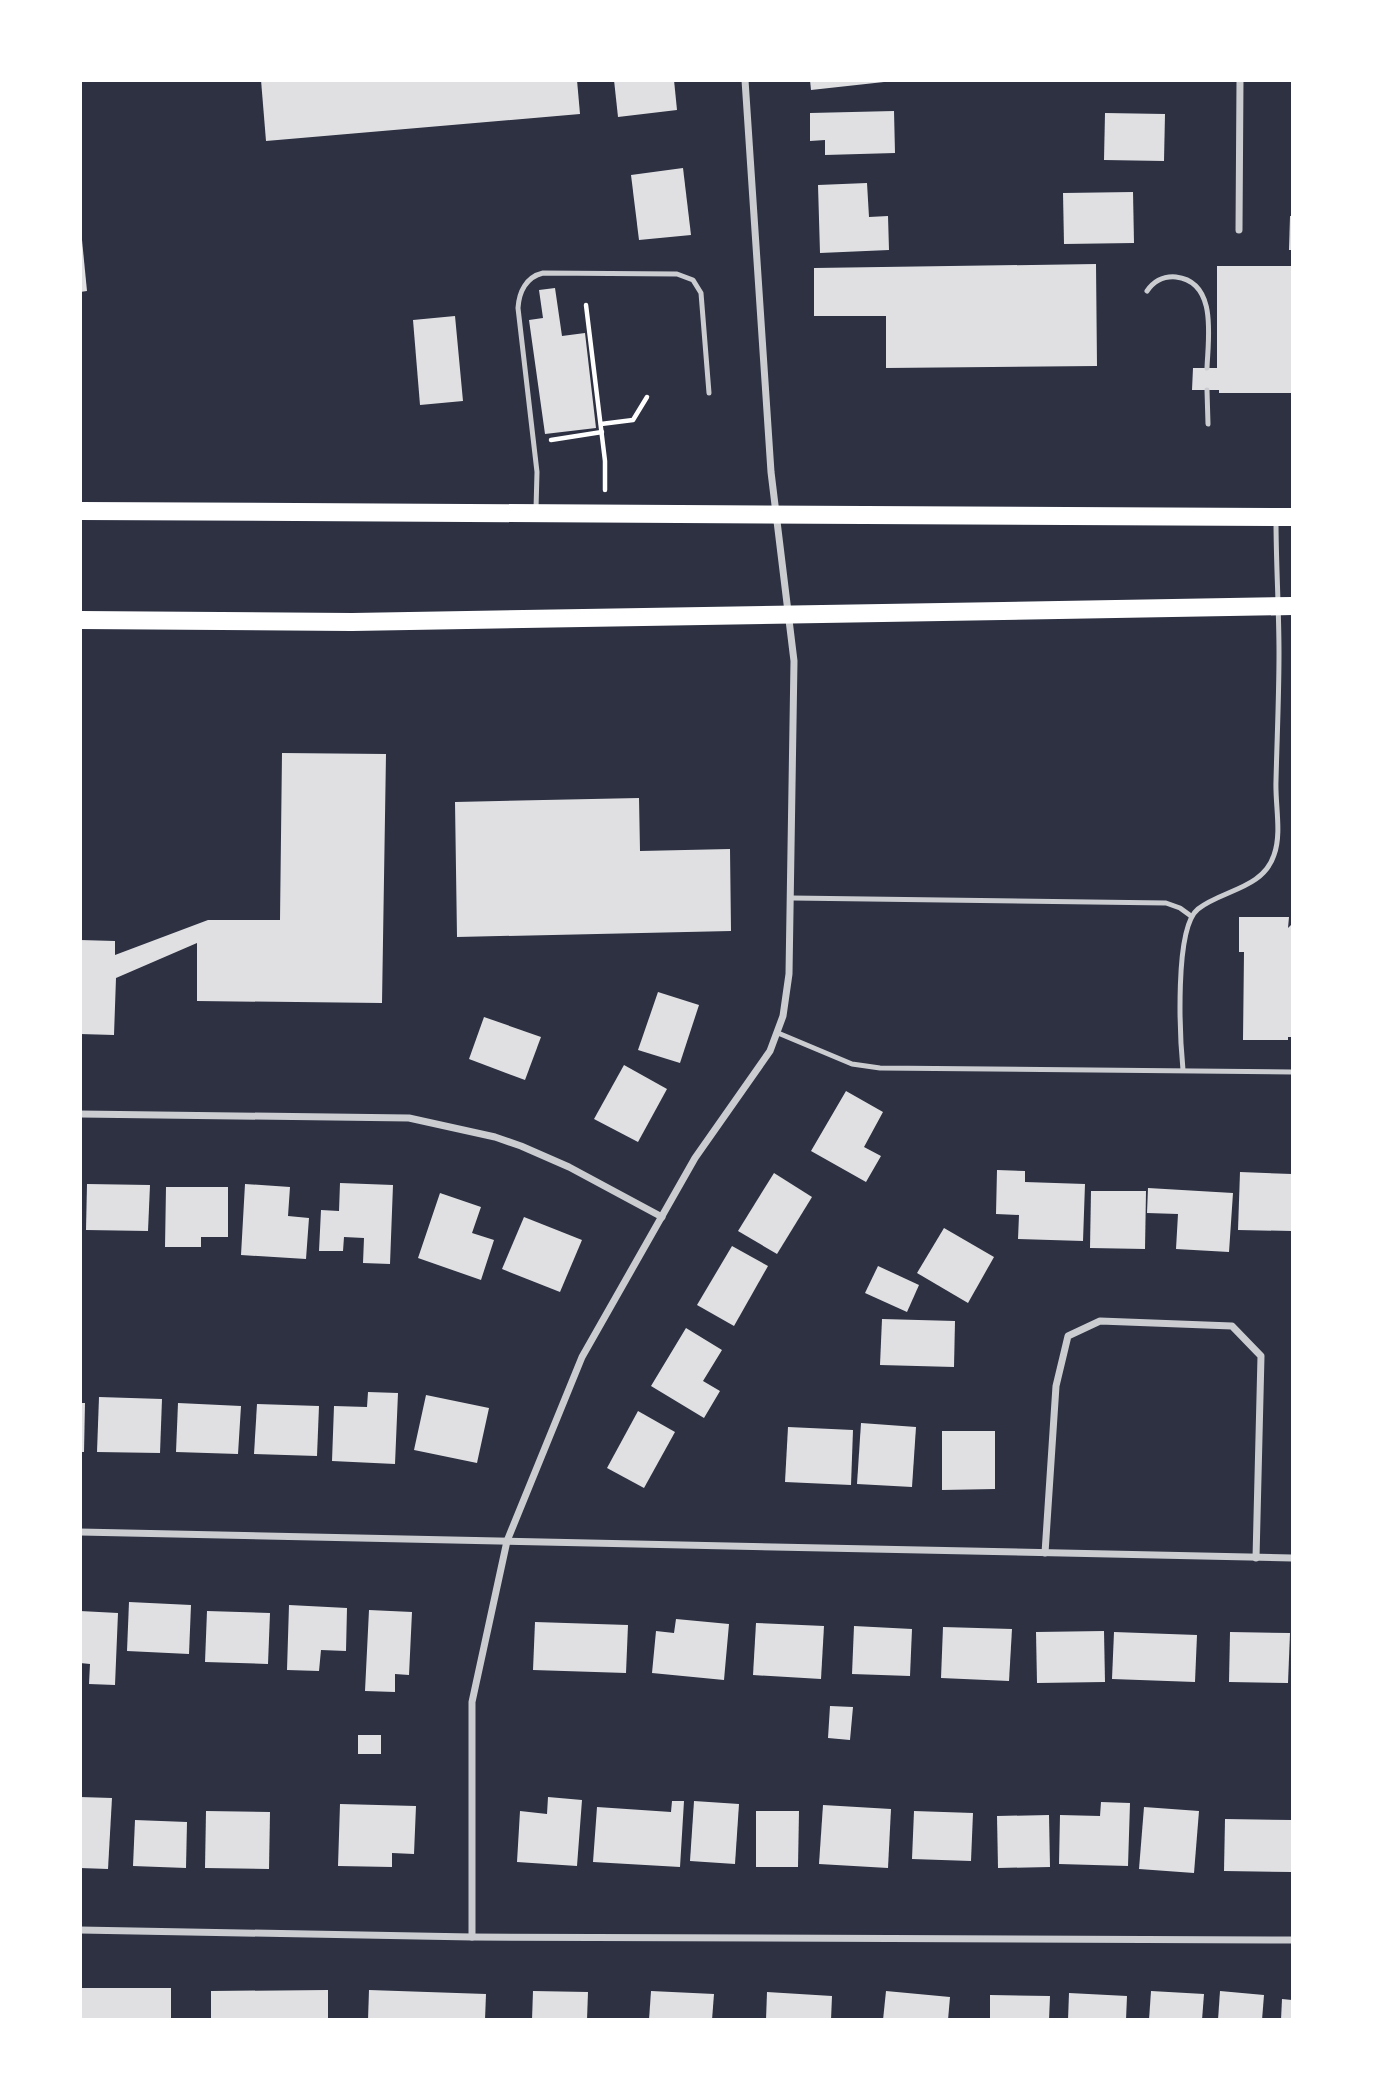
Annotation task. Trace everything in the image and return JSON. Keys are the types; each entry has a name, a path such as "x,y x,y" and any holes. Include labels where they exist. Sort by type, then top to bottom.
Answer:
{"main road":[{"path":"80,511 1284,517"},
{"path":"80,620 352,622 1285,606"}],"street":[{"path":"472,1937 472,1702 508,1541 582,1357 695,1158 757,1071 778,1032 789,974 794,661 765,400 746,80"},
{"path":"1239,230 1240,80"},
{"path":"80,1114 409,1118 495,1137 521,1146 569,1167 662,1217"},
{"path":"1045,1553 1056,1386 1068,1336 1100,1321 1232,1326 1261,1356 1255,1558"},
{"path":"80,1532 1293,1559"},
{"path":"80,1930 472,1937 1293,1940"}],"lane":[{"path":"537,513 537,472 518,308 522,291 531,278 543,273 677,274 693,280 701,293 709,393"},
{"path":"1147,291 1152,284 1175,277 1186,280 1203,295 1207,306 1207,368"},
{"path":"1207,390 1208,424"},
{"path":"1183,1070 1180,1045 1182,947 1191,916 1207,903 1258,878 1275,854 1279,652 1285,606 1284,517"},
{"path":"792,898 1166,903 1191,916"},
{"path":"778,1032 863,1067 1293,1072"}],"path":[{"path":"586,305 605,460 605,491"},
{"path":"601,425 632,420 647,397"},
{"path":"546,440 602,432"}],"building":[{"path":"261,80 577,80 580,114 266,141"},
{"path":"614,80 674,80 677,110 618,117"},
{"path":"810,80 884,80 884,82 811,90"},
{"path":"894,111 895,153 825,155 825,140 810,141 810,113"},
{"path":"1105,113 1165,114 1164,161 1104,160"},
{"path":"683,168 691,235 639,240 631,175"},
{"path":"867,183 869,217 888,216 889,250 820,253 818,185"},
{"path":"1133,192 1134,243 1064,244 1063,193"},
{"path":"1292,216 1292,250 1289,250"},
{"path":"80,240 87,291 80,292"},
{"path":"1096,264 1097,366 886,368 886,316 814,316 814,268"},
{"path":"1217,266 1292,266 1292,393 1219,393 1219,390 1192,390 1193,368 1217,368"},
{"path":"555,288 562,336 585,333 596,428 545,434 529,320 543,318 539,290"},
{"path":"455,316 463,401 420,405 413,320"},
{"path":"282,753 386,754 382,1003 197,1001 197,943 116,978 114,1035 80,1034 80,940 115,941 115,955 208,920 280,920"},
{"path":"639,798 640,851 730,849 731,931 457,937 455,802"},
{"path":"1239,917 1289,917 1288,928 1292,924 1292,1037 1288,1037 1288,1040 1243,1040 1244,952 1239,952"},
{"path":"658,992 699,1005 680,1063 638,1050"},
{"path":"484,1017 541,1037 525,1080 469,1059"},
{"path":"624,1065 667,1089 638,1142 594,1119"},
{"path":"846,1091 883,1112 864,1147 881,1156 866,1182 811,1151"},
{"path":"997,1170 1025,1171 1025,1182 1085,1184 1083,1241 1018,1239 1019,1215 996,1214"},
{"path":"1240,1172 1292,1174 1292,1231 1238,1230"},
{"path":"774,1173 812,1197 777,1254 738,1231"},
{"path":"340,1183 393,1185 390,1264 363,1263 364,1238 344,1237 343,1251 319,1251 321,1210 339,1211"},
{"path":"87,1184 150,1185 148,1231 86,1230"},
{"path":"245,1184 290,1187 288,1216 309,1218 306,1259 241,1255"},
{"path":"166,1187 228,1187 228,1237 201,1237 201,1247 165,1247"},
{"path":"1148,1188 1233,1193 1229,1252 1176,1249 1178,1214 1147,1213"},
{"path":"1091,1191 1146,1191 1145,1249 1090,1248"},
{"path":"440,1193 481,1207 472,1233 494,1240 481,1280 418,1258"},
{"path":"524,1217 582,1240 560,1292 502,1269"},
{"path":"944,1228 994,1257 968,1303 917,1273"},
{"path":"732,1246 768,1266 734,1326 697,1305"},
{"path":"878,1266 919,1285 907,1312 865,1293"},
{"path":"882,1319 955,1321 954,1367 880,1365"},
{"path":"686,1328 722,1350 703,1381 720,1391 704,1418 651,1386"},
{"path":"368,1392 398,1393 395,1464 332,1461 334,1406 367,1407"},
{"path":"426,1395 489,1408 477,1463 414,1450"},
{"path":"99,1397 162,1399 160,1453 97,1452"},
{"path":"80,1403 85,1403 84,1452 80,1452"},
{"path":"178,1403 241,1406 238,1454 176,1452"},
{"path":"257,1404 319,1406 317,1456 254,1454"},
{"path":"638,1411 675,1432 644,1488 607,1468"},
{"path":"861,1423 916,1427 912,1487 857,1484"},
{"path":"788,1427 853,1430 851,1485 785,1482"},
{"path":"942,1431 995,1431 995,1489 942,1490"},
{"path":"129,1602 191,1605 189,1654 127,1651"},
{"path":"289,1605 347,1608 346,1651 321,1650 319,1671 287,1670"},
{"path":"369,1610 412,1612 409,1675 395,1674 395,1692 365,1691"},
{"path":"80,1611 118,1613 115,1685 89,1684 90,1664 80,1663"},
{"path":"207,1611 270,1613 268,1664 205,1662"},
{"path":"676,1619 729,1624 724,1680 652,1673 656,1631 674,1633"},
{"path":"535,1622 628,1625 626,1673 533,1670"},
{"path":"756,1623 824,1626 821,1679 753,1675"},
{"path":"854,1626 912,1629 910,1676 852,1674"},
{"path":"943,1627 1012,1629 1009,1681 941,1678"},
{"path":"1104,1631 1105,1682 1037,1683 1036,1632"},
{"path":"1114,1632 1197,1635 1195,1682 1112,1679"},
{"path":"1230,1632 1290,1633 1288,1683 1229,1682"},
{"path":"830,1706 853,1707 850,1740 828,1738"},
{"path":"358,1735 381,1735 381,1754 358,1754"},
{"path":"80,1797 112,1798 108,1869 80,1868"},
{"path":"548,1797 582,1800 577,1866 517,1862 520,1811 547,1814"},
{"path":"672,1801 684,1801 680,1867 593,1862 597,1807 671,1812"},
{"path":"694,1801 739,1804 735,1864 690,1861"},
{"path":"1101,1802 1130,1803 1128,1866 1059,1864 1060,1815 1100,1816"},
{"path":"340,1804 416,1806 414,1854 392,1853 392,1867 338,1866"},
{"path":"823,1805 891,1809 888,1868 819,1864"},
{"path":"1144,1807 1199,1811 1194,1873 1139,1869"},
{"path":"206,1811 270,1812 269,1869 205,1868"},
{"path":"756,1811 799,1811 798,1867 756,1867"},
{"path":"914,1811 973,1813 971,1861 912,1859"},
{"path":"1049,1815 1050,1867 998,1868 997,1816"},
{"path":"1225,1819 1292,1820 1292,1872 1224,1871"},
{"path":"135,1820 187,1822 186,1868 133,1866"},
{"path":"80,1988 171,1988 171,2020 80,2020"},
{"path":"328,1990 328,2020 211,2020 211,1991"},
{"path":"369,1990 486,1994 485,2020 368,2020"},
{"path":"533,1991 588,1992 587,2020 532,2020"},
{"path":"651,1991 714,1994 712,2020 649,2020"},
{"path":"886,1991 950,1997 948,2020 883,2020"},
{"path":"1151,1991 1204,1994 1202,2020 1149,2020"},
{"path":"1220,1991 1264,1995 1262,2020 1218,2020"},
{"path":"767,1992 832,1996 831,2020 766,2020"},
{"path":"1069,1993 1127,1996 1126,2020 1068,2020"},
{"path":"990,1995 1050,1996 1049,2020 990,2020"},
{"path":"1282,1999 1292,2000 1292,2020 1281,2020"}]}
